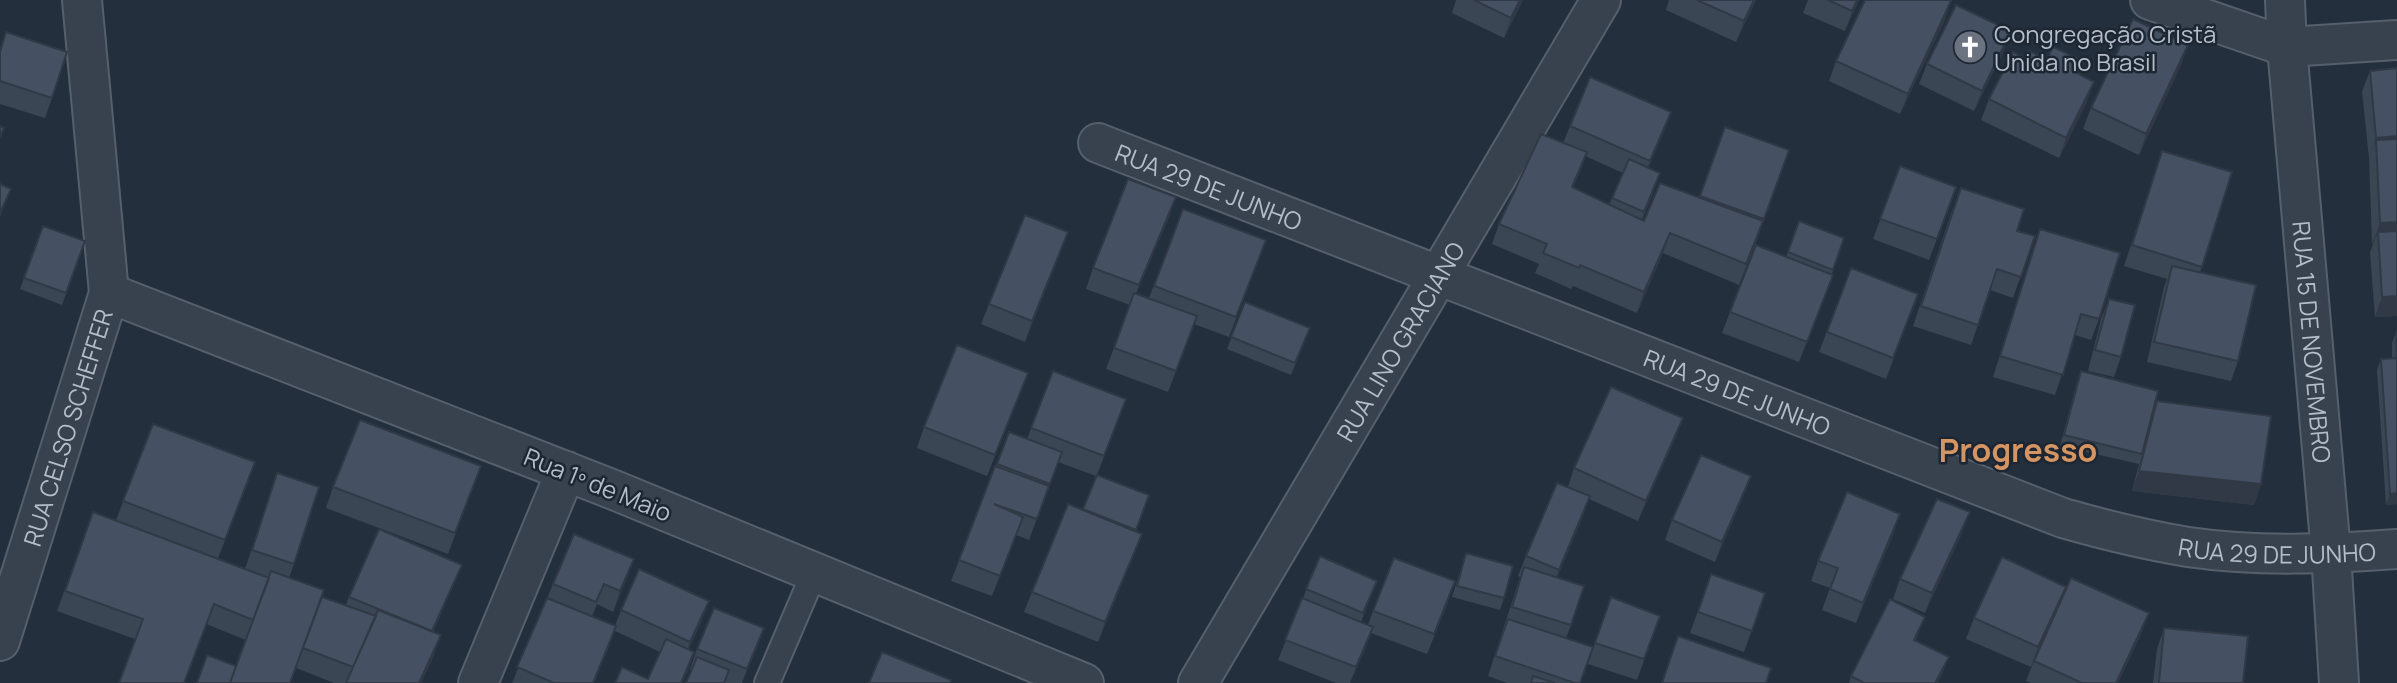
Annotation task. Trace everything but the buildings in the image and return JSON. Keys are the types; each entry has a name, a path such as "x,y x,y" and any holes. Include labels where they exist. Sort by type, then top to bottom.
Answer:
{"street":[{"name":"RUA CELSO SCHEFFER","path":"0,641 109,293 82,0"},
{"name":"RUA LINO GRACIANO","path":"1198,683 1601,0"},
{"path":"2150,0 2287,47 2397,40"},
{"name":"RUA 15 DE NOVEMBRO","path":"2285,0 2339,683"},
{"name":"RUA 29 DE JUNHO","path":"1098,143 2063,518 2125,535 2190,547 2249,553 2330,553 2397,549"},
{"name":"Rua 1º de Maio","path":"109,293 566,471 1083,683"},
{"path":"478,683 566,471"}],"lane":[{"path":"767,683 814,573"}],"place":[{"name":"Congregação Cristã Unida no Brasil","path":"1970,47"}],"district":[{"name":"Progresso","path":"2018,450"}]}
